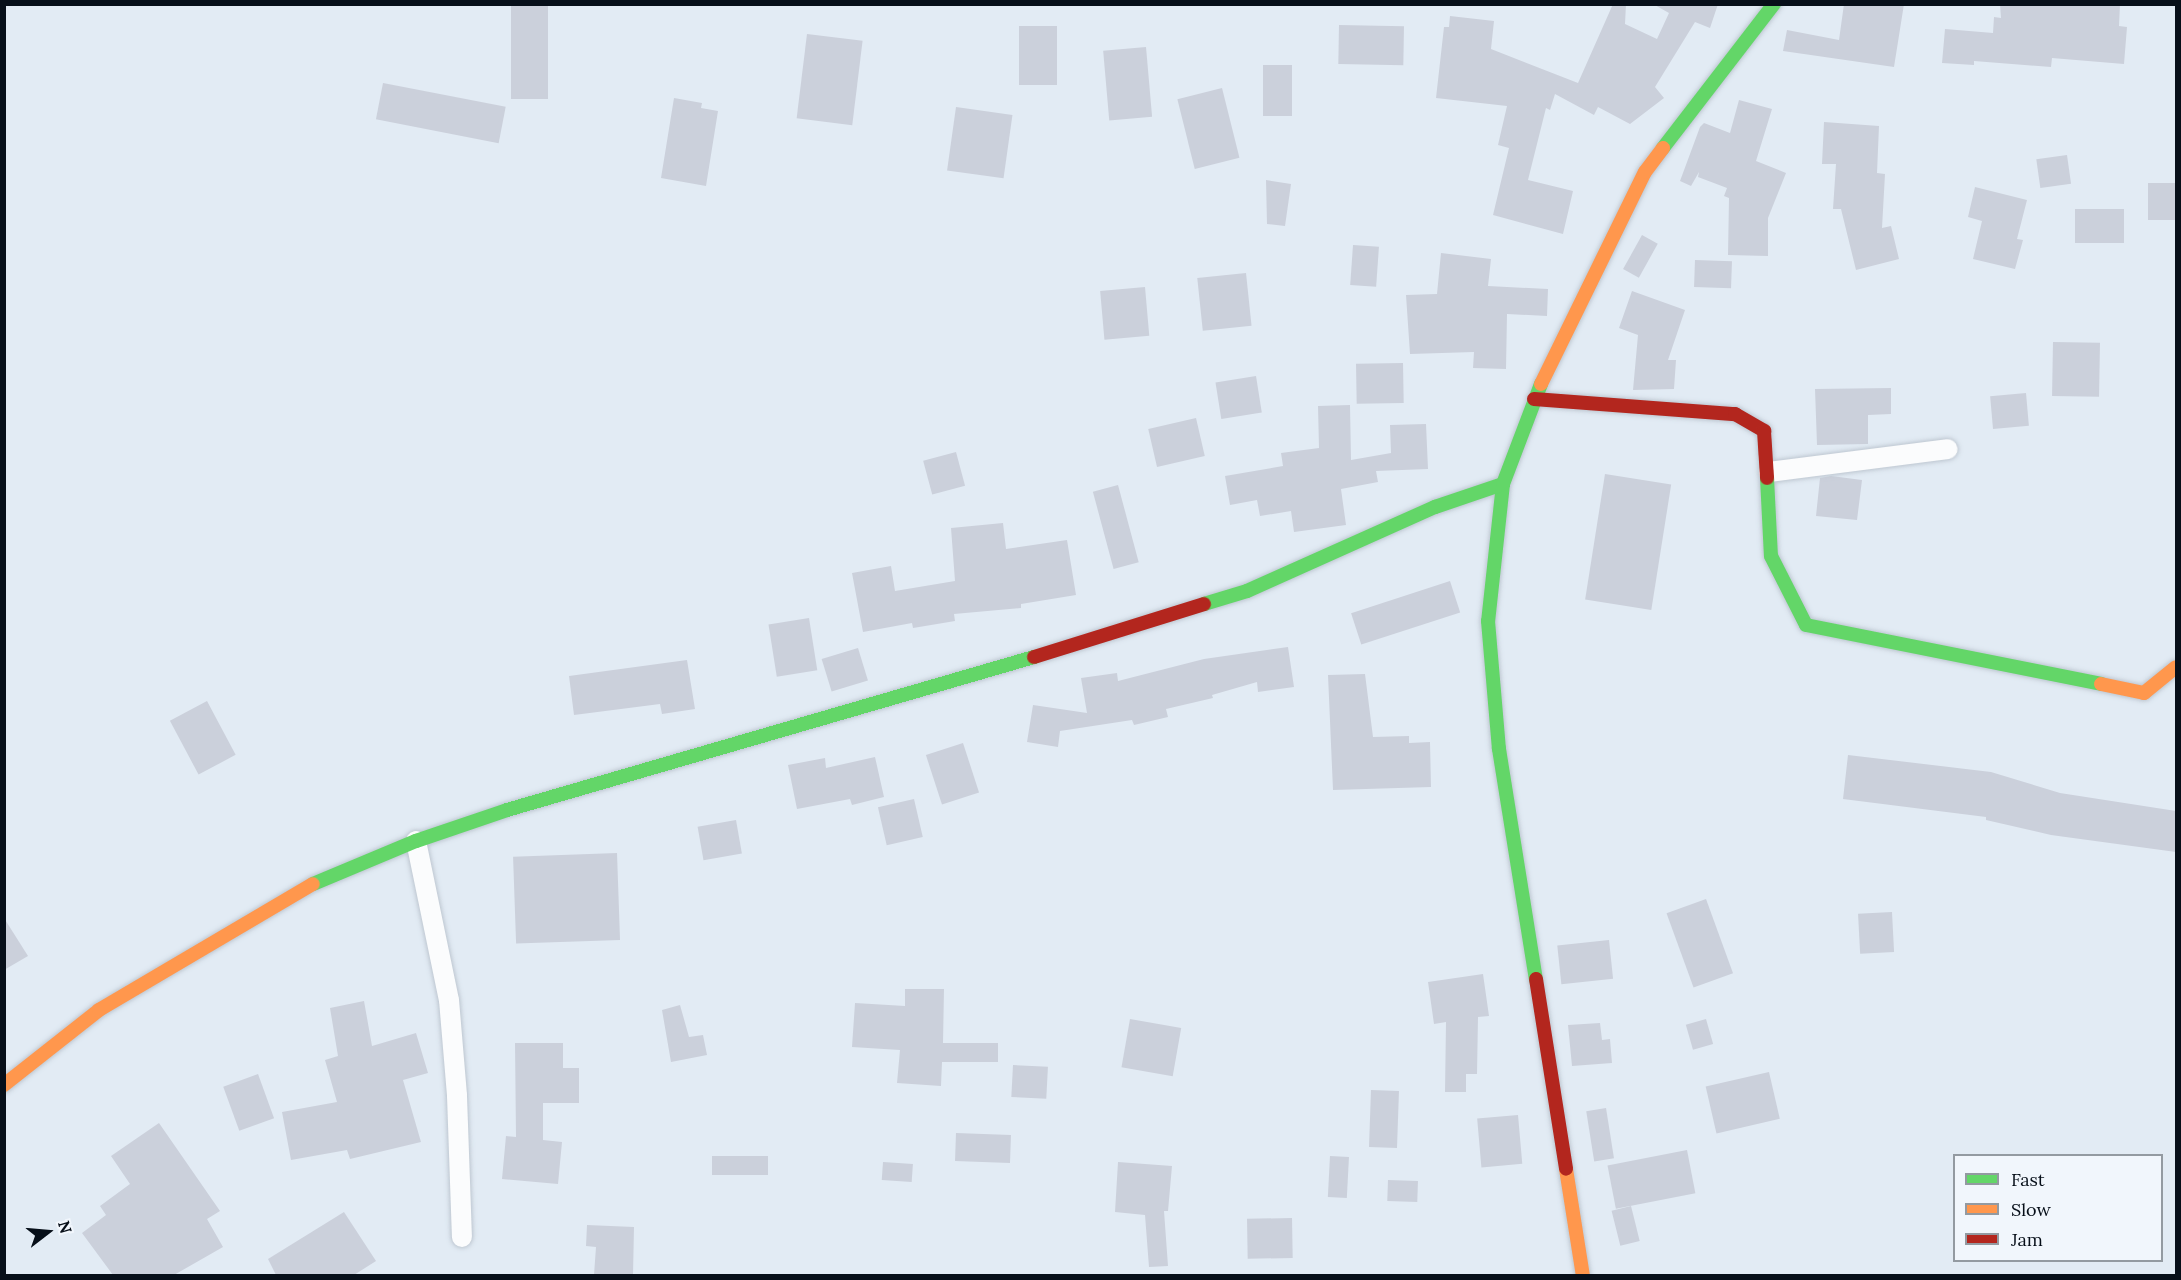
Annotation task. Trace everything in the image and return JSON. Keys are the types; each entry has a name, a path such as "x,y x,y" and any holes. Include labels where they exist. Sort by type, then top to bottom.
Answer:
{"street":[{"path":"1582,1275 1499,749 1488,621 1503,484 1534,399 1645,172 1774,4"},
{"path":"1534,399 1735,414 1764,431 1769,472 1771,556 1806,625 2144,693 2176,668"},
{"path":"1769,472 1948,449"},
{"path":"4,1084 99,1010 283,901 314,883 416,842 507,810 894,701 1247,591 1435,507 1503,484"},
{"path":"416,842 449,1000 457,1096 462,1237"}],"building":[{"path":"511,4 548,4 548,99 511,99"},
{"path":"1613,4 1626,4 1625,24 1657,39 1669,13 1653,4 1718,4 1710,28 1695,22 1655,87 1664,98 1630,124 1598,107 1594,115 1555,94 1550,110 1546,108 1528,180 1573,191 1563,234 1493,215 1509,148 1498,145 1507,106 1436,98 1444,27 1449,27 1450,16 1494,21 1491,49 1578,83"},
{"path":"1844,4 1904,4 1894,67 1783,51 1787,30 1839,40"},
{"path":"2000,4 2120,4 2119,26 2127,27 2124,64 2052,58 2051,67 1974,61 1974,65 1942,63 1945,29 1993,33 1994,17 2001,18"},
{"path":"1339,25 1404,26 1403,65 1338,64"},
{"path":"1019,26 1057,26 1057,85 1019,85"},
{"path":"807,34 863,41 852,125 797,118"},
{"path":"1146,47 1152,117 1109,120 1103,51"},
{"path":"1263,65 1292,65 1292,116 1263,116"},
{"path":"383,83 506,107 499,143 376,119"},
{"path":"1222,88 1239,158 1195,169 1177,99"},
{"path":"674,98 702,103 701,108 718,111 706,186 661,178"},
{"path":"1739,100 1772,109 1756,161 1786,173 1768,218 1768,256 1728,255 1729,198 1724,196 1727,188 1698,177 1699,172 1691,186 1680,181 1700,127 1704,123 1730,133"},
{"path":"956,107 1012,115 1004,178 947,170"},
{"path":"1824,122 1879,126 1877,173 1885,174 1882,228 1891,226 1899,259 1856,270 1841,209 1833,209 1836,164 1822,164"},
{"path":"2067,155 2071,184 2040,188 2036,159"},
{"path":"1266,180 1291,184 1285,226 1267,224"},
{"path":"2148,183 2176,183 2176,220 2148,220"},
{"path":"1975,187 2027,200 2017,239 2023,240 2015,269 1973,259 1982,221 1968,217"},
{"path":"2075,209 2124,209 2124,243 2075,243"},
{"path":"1642,235 1658,244 1639,278 1623,269"},
{"path":"1353,245 1379,247 1376,287 1350,285"},
{"path":"1441,253 1491,259 1488,286 1548,289 1547,316 1507,314 1506,369 1473,368 1474,352 1410,354 1406,295 1437,294"},
{"path":"1695,260 1732,261 1731,288 1694,287"},
{"path":"1246,273 1252,326 1203,331 1197,278"},
{"path":"1145,287 1149,336 1104,340 1100,291"},
{"path":"1632,291 1685,310 1668,360 1676,360 1674,389 1633,390 1638,335 1619,328"},
{"path":"2053,342 2100,343 2099,397 2052,396"},
{"path":"1403,363 1404,403 1357,404 1356,364"},
{"path":"1256,376 1262,413 1221,419 1216,382"},
{"path":"1891,388 1891,414 1868,415 1868,444 1817,445 1815,389"},
{"path":"2026,393 2029,426 1993,429 1990,396"},
{"path":"1350,405 1351,460 1391,453 1390,425 1426,424 1428,469 1376,471 1378,482 1341,489 1346,525 1294,532 1291,511 1260,516 1257,500 1230,505 1225,476 1283,466 1281,453 1319,448 1318,406"},
{"path":"1196,418 1205,456 1157,467 1148,429"},
{"path":"956,452 965,486 932,495 923,461"},
{"path":"1605,474 1671,484 1651,610 1585,599"},
{"path":"1831,476 1862,480 1857,520 1816,516 1820,478"},
{"path":"1118,485 1139,562 1114,569 1093,492"},
{"path":"1003,523 1006,549 1067,540 1076,595 1021,604 1021,608 954,614 955,621 913,628 912,623 863,632 852,573 891,566 895,591 955,581 951,528"},
{"path":"1450,581 1460,612 1361,645 1351,613"},
{"path":"809,618 817,670 777,677 769,624"},
{"path":"1288,647 1294,687 1258,692 1257,682 1212,695 1213,698 1166,709 1168,717 1134,725 1132,720 1060,731 1058,747 1027,742 1033,705 1087,713 1081,678 1117,673 1118,681 1204,659"},
{"path":"858,648 868,681 832,692 822,659"},
{"path":"687,660 695,709 662,714 660,704 574,715 569,676"},
{"path":"1365,674 1373,737 1409,736 1409,743 1430,742 1431,787 1333,790 1328,675"},
{"path":"207,701 236,755 199,775 170,721"},
{"path":"963,743 979,792 942,805 926,755"},
{"path":"1848,755 1991,772 2060,793 2176,811 2176,852 2051,835 1986,820 1986,817 1843,799"},
{"path":"875,757 884,797 852,805 850,799 797,809 788,765 825,758 826,768"},
{"path":"914,799 923,837 887,845 878,807"},
{"path":"736,820 742,853 703,860 698,827"},
{"path":"617,853 620,940 516,944 513,857"},
{"path":"1706,899 1733,973 1694,988 1667,913"},
{"path":"1892,912 1894,952 1860,954 1858,914"},
{"path":"4,918 28,956 4,970"},
{"path":"1609,940 1613,979 1561,984 1557,945"},
{"path":"1483,974 1489,1016 1478,1017 1477,1074 1466,1074 1466,1092 1445,1092 1446,1022 1434,1024 1428,982"},
{"path":"905,989 944,989 943,1043 998,1043 998,1062 942,1062 941,1086 897,1083 900,1050 852,1047 855,1003 905,1006"},
{"path":"364,1001 372,1046 416,1033 428,1073 403,1080 421,1142 350,1159 347,1150 291,1160 282,1112 337,1102 325,1060 338,1056 330,1008"},
{"path":"680,1005 689,1037 703,1035 707,1055 671,1062 662,1010"},
{"path":"1130,1019 1181,1028 1173,1076 1121,1067"},
{"path":"1706,1019 1713,1044 1693,1050 1686,1025"},
{"path":"1600,1023 1602,1040 1610,1039 1612,1063 1572,1066 1568,1025"},
{"path":"515,1043 563,1043 563,1068 579,1068 579,1103 543,1103 543,1140 562,1142 558,1184 502,1179 506,1136 516,1137"},
{"path":"1013,1065 1048,1067 1046,1099 1011,1097"},
{"path":"1769,1072 1780,1119 1716,1133 1706,1087"},
{"path":"258,1074 274,1118 239,1131 223,1087"},
{"path":"1371,1090 1399,1091 1397,1148 1369,1147"},
{"path":"1606,1108 1614,1158 1594,1162 1586,1111"},
{"path":"1518,1115 1522,1164 1481,1167 1477,1119"},
{"path":"159,1123 220,1211 207,1219 223,1247 174,1275 113,1275 82,1233 106,1215 100,1206 130,1184 111,1156"},
{"path":"956,1133 1011,1135 1010,1163 955,1161"},
{"path":"1687,1150 1695,1193 1616,1209 1607,1165"},
{"path":"712,1156 768,1156 768,1175 712,1175"},
{"path":"1330,1156 1349,1157 1347,1198 1328,1197"},
{"path":"883,1162 913,1164 912,1182 882,1180"},
{"path":"1118,1162 1172,1166 1168,1211 1164,1211 1168,1266 1149,1267 1145,1215 1115,1212"},
{"path":"1388,1180 1418,1181 1417,1202 1387,1201"},
{"path":"1631,1206 1640,1241 1620,1246 1612,1211"},
{"path":"344,1212 376,1261 354,1275 276,1275 268,1259"},
{"path":"1292,1218 1293,1258 1248,1259 1247,1219"},
{"path":"587,1225 634,1227 633,1275 594,1275 596,1247 586,1246"}],"traffic: fast":[{"path":"1663,148 1774,4"},
{"path":"1204,604 1247,591 1435,507 1503,484 1541,384"},
{"path":"1767,478 1771,556 1806,625 2101,684"},
{"path":"1503,484 1488,621 1499,749 1536,979"},
{"path":"313,884 416,841 507,810 1034,657"}],"traffic: slow":[{"path":"1541,384 1645,172 1663,148"},
{"path":"2101,684 2144,693 2176,667"},
{"path":"4,1085 99,1010 313,884"},
{"path":"1566,1169 1583,1276"}],"traffic: jam":[{"path":"1534,399 1735,414 1764,431 1767,478"},
{"path":"1034,657 1204,604"},
{"path":"1536,979 1566,1169"}]}
